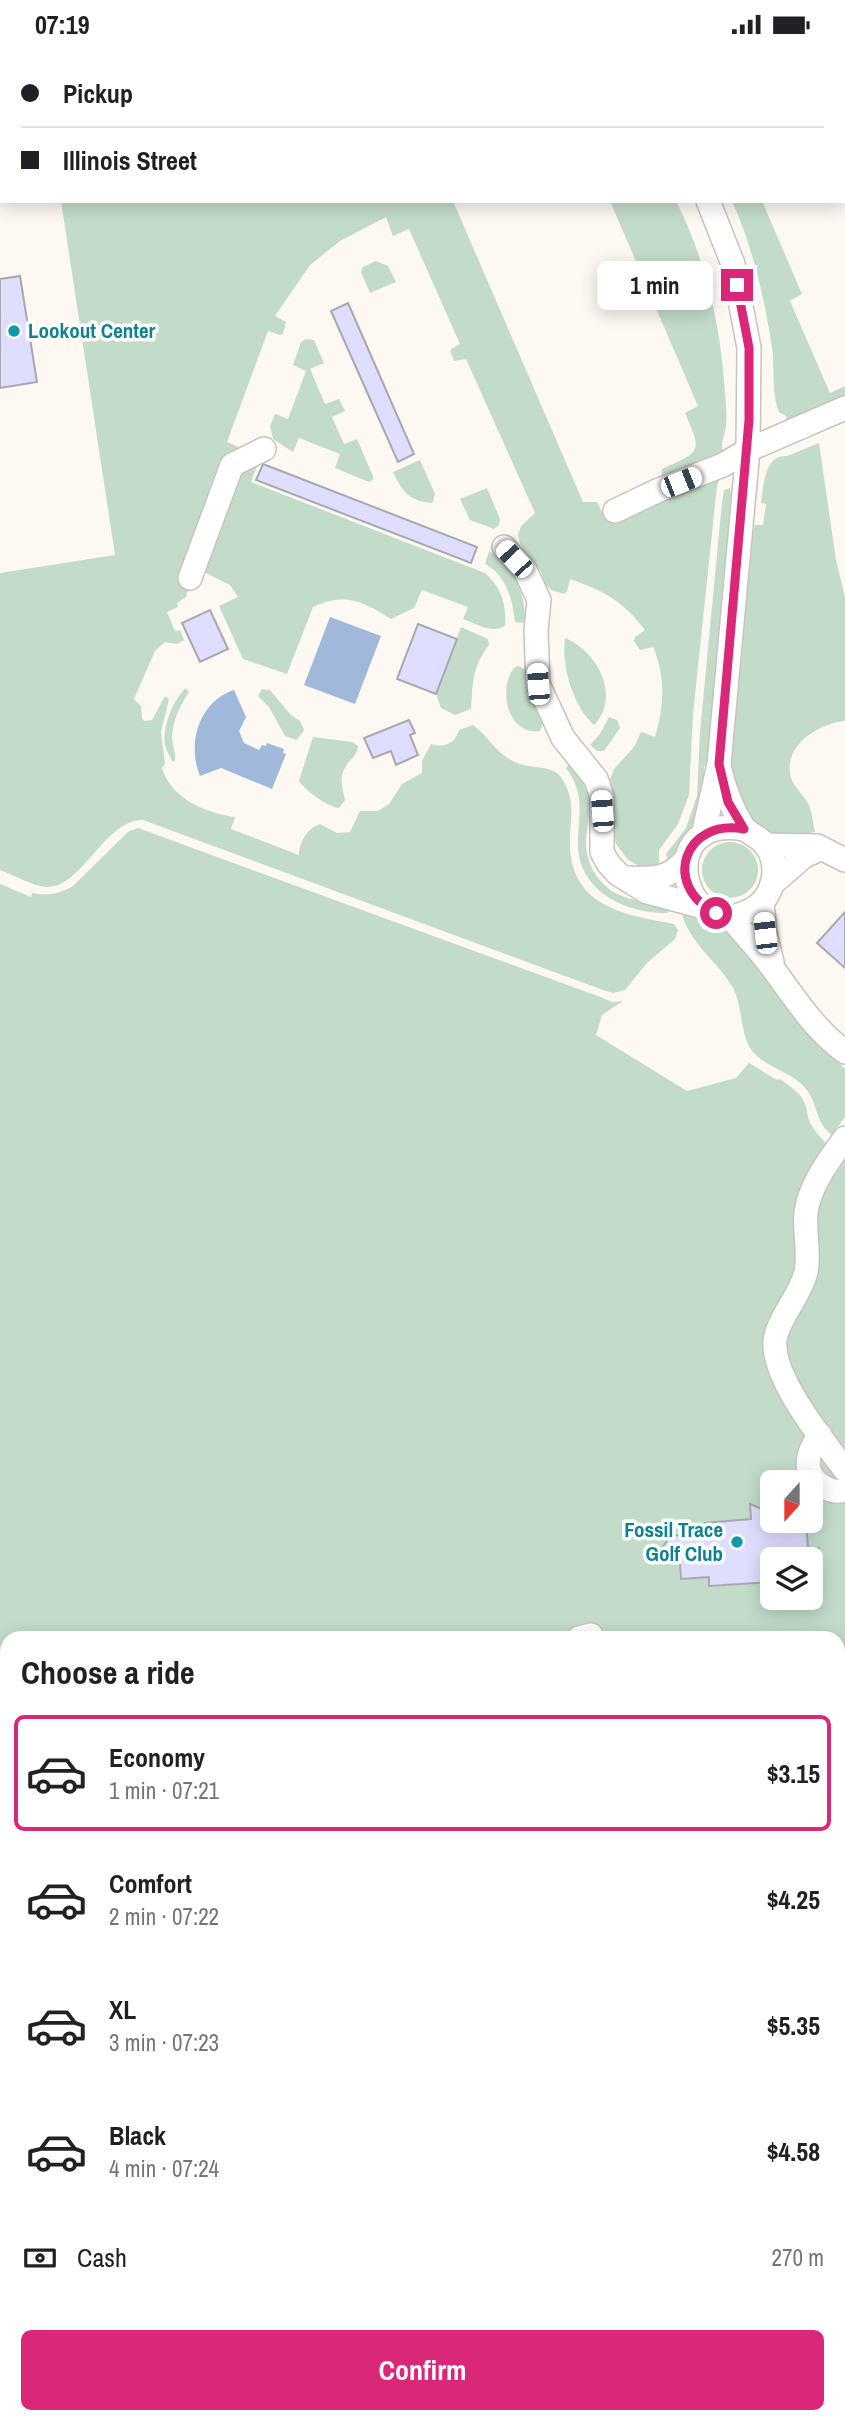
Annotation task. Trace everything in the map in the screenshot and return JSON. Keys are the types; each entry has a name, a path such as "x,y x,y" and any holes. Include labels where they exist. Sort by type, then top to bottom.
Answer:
{"street":[{"path":"703,835 719,764 748,450 749,348 733,264 709,203"},
{"path":"615,511 723,465 748,450 845,408"},
{"path":"190,578 232,465 264,449"},
{"path":"503,547 525,570 539,600 536,631 538,684 562,738 596,779 601,797 602,852 613,870 647,892 729,916 741,914 767,893 803,857 821,848"},
{"path":"719,764 728,802 744,829"},
{"path":"623,878 641,879 667,875 679,868 692,846 703,835 716,828 730,826 756,835 772,857 774,870 767,893 765,933 774,969"},
{"path":"765,845 817,846 845,860"},
{"path":"686,859 687,886 703,907"},
{"path":"729,916 774,969 796,1002 826,1038 845,1052"},
{"path":"845,1138 812,1190 806,1213 806,1271 797,1299 776,1334 775,1346 779,1367 788,1385 845,1470"},
{"path":"820,1435 810,1448 807,1464 809,1475 815,1483 839,1492 845,1500"}],"green space":[{"path":"61,203 454,203 583,502 597,502 602,512 607,515 719,479 693,714 689,795 678,824 659,850 659,865 641,867 628,860 616,844 610,779 614,769 634,747 642,732 655,737 660,714 662,680 653,647 640,650 634,641 635,637 645,630 629,611 603,593 570,579 564,594 551,590 520,544 518,535 521,526 535,513 466,359 454,361 450,350 460,344 409,229 393,236 386,217 340,241 310,265 275,316 286,322 283,334 268,331 227,442 238,447 186,573 186,597 177,603 178,607 167,612 175,631 180,630 184,640 177,644 165,642 155,651 134,699 141,706 144,721 152,720 165,696 169,699 161,732 165,764 162,768 173,788 181,796 202,808 235,817 231,829 299,855 302,841 311,829 320,824 337,833 350,832 360,811 378,811 389,804 402,784 422,773 422,761 431,744 448,744 455,739 459,730 473,725 509,759 523,765 553,771 561,777 570,798 571,858 577,877 587,891 616,910 674,924 678,930 675,939 647,963 625,990 613,993 143,820 129,823 117,830 83,866 60,884 41,886 0,870 0,573 115,555"},
{"path":"611,203 677,203 704,270 716,319 726,409 723,451 665,477 661,473 662,469 685,458 695,449 696,443 685,413 698,406"},
{"path":"733,203 763,203 802,294 790,301 830,393 845,386 845,400 787,421 786,416 779,412 774,388 772,347 761,291 746,237"},
{"path":"376,261 388,266 396,282 370,293 361,272 363,267"},
{"path":"306,339 314,340 324,363 310,369 325,404 339,399 345,411 332,417 344,444 357,439 373,476 373,480 369,482 335,468 340,454 299,438 293,452 273,439 270,426 275,414 288,419 306,371 293,365 301,342"},
{"path":"819,443 836,560 845,597 845,721 816,730 799,744 794,752 790,762 791,777 809,805 815,832 788,837 771,832 748,817 727,762 750,544 755,525 763,525 766,504 761,503 764,480 774,460"},
{"path":"420,460 435,494 433,502 430,503 416,500 407,493 393,472"},
{"path":"259,461 251,482 485,573 502,597 505,626 489,629 479,626 463,619 468,607 422,590 414,608 391,619 362,603 335,600 313,607 287,674 243,659 219,606 238,597 230,585 204,572 232,477"},
{"path":"487,488 500,519 499,525 494,529 470,520 460,499"},
{"path":"730,488 732,504 707,766 704,766 704,778 707,779 695,825 684,845 668,861 666,854 686,828 697,796 700,732 722,502 724,490"},
{"path":"489,551 512,574 517,583 525,612 525,623 515,622 503,581 485,564"},
{"path":"461,627 488,639 489,645 476,668 471,709 455,715 441,708 436,694"},
{"path":"565,638 587,653 602,675 606,701 594,725 580,708 570,685 565,660"},
{"path":"519,666 526,671 543,724 540,731 529,731 520,726 508,708 507,686 515,667"},
{"path":"186,688 189,692 174,724 172,737 175,761 172,761 165,745 165,730 173,706"},
{"path":"262,689 270,690 291,715 300,721 304,730 297,740 285,736 269,707 258,696"},
{"path":"609,717 617,720 620,728 604,751 597,751 590,745"},
{"path":"313,737 352,742 358,746 342,774 345,800 339,808 318,798 299,781"},
{"path":"571,762 583,781 588,796 586,849 595,874 607,887 622,896 670,906 668,913 620,904 594,886 585,873 578,841 578,795 566,768"},
{"name":"Fossil Trace Golf Club","path":"138,828 612,1002 623,1001 602,1015 596,1035 687,1091 736,1078 749,1063 777,1080 780,1079 798,1093 816,1132 829,1148 845,1156 845,1631 0,1631 0,884 31,897 32,893 63,891 73,886 129,831"},
{"path":"724,842 736,842 750,850 758,864 756,881 750,890 736,898 724,898 707,886 702,876 702,864 714,847"},
{"path":"681,910 724,925 752,954 800,1025 845,1069 845,1117 832,1135 822,1125 810,1095 801,1083 753,1052 746,1038 734,990 690,933"}],"water":[{"path":"330,617 381,636 355,704 304,685"},
{"path":"234,690 246,717 239,731 244,743 259,750 267,743 284,749 283,753 286,754 272,789 221,768 200,776 195,751 199,726 212,704"}],"building":[{"name":"Lookout Center","path":"20,276 37,382 0,388 0,279"},
{"path":"348,303 414,454 398,462 331,311"},
{"path":"263,464 477,547 471,563 256,480"},
{"path":"210,610 228,649 200,662 182,623"},
{"path":"418,624 457,639 436,694 397,679"},
{"path":"409,720 415,733 410,735 418,755 396,765 391,751 373,758 364,738"},
{"path":"845,912 845,968 817,943"},
{"name":"Fossil Trace Golf Club","path":"750,1504 760,1508 760,1533 807,1533 808,1547 760,1547 760,1583 709,1586 709,1577 681,1579 679,1549 661,1550 670,1536 706,1533 705,1523 751,1519"}],"place":[{"name":"Lookout Center","path":"14,331"},
{"name":"Fossil Trace Golf Club","path":"737,1542"}],"route":[{"path":"716,913 703,907 694,898 687,886 685,874 686,859 692,846 703,835 716,828 730,826 744,829 728,802 719,764 748,450 749,348 737,285"}]}
